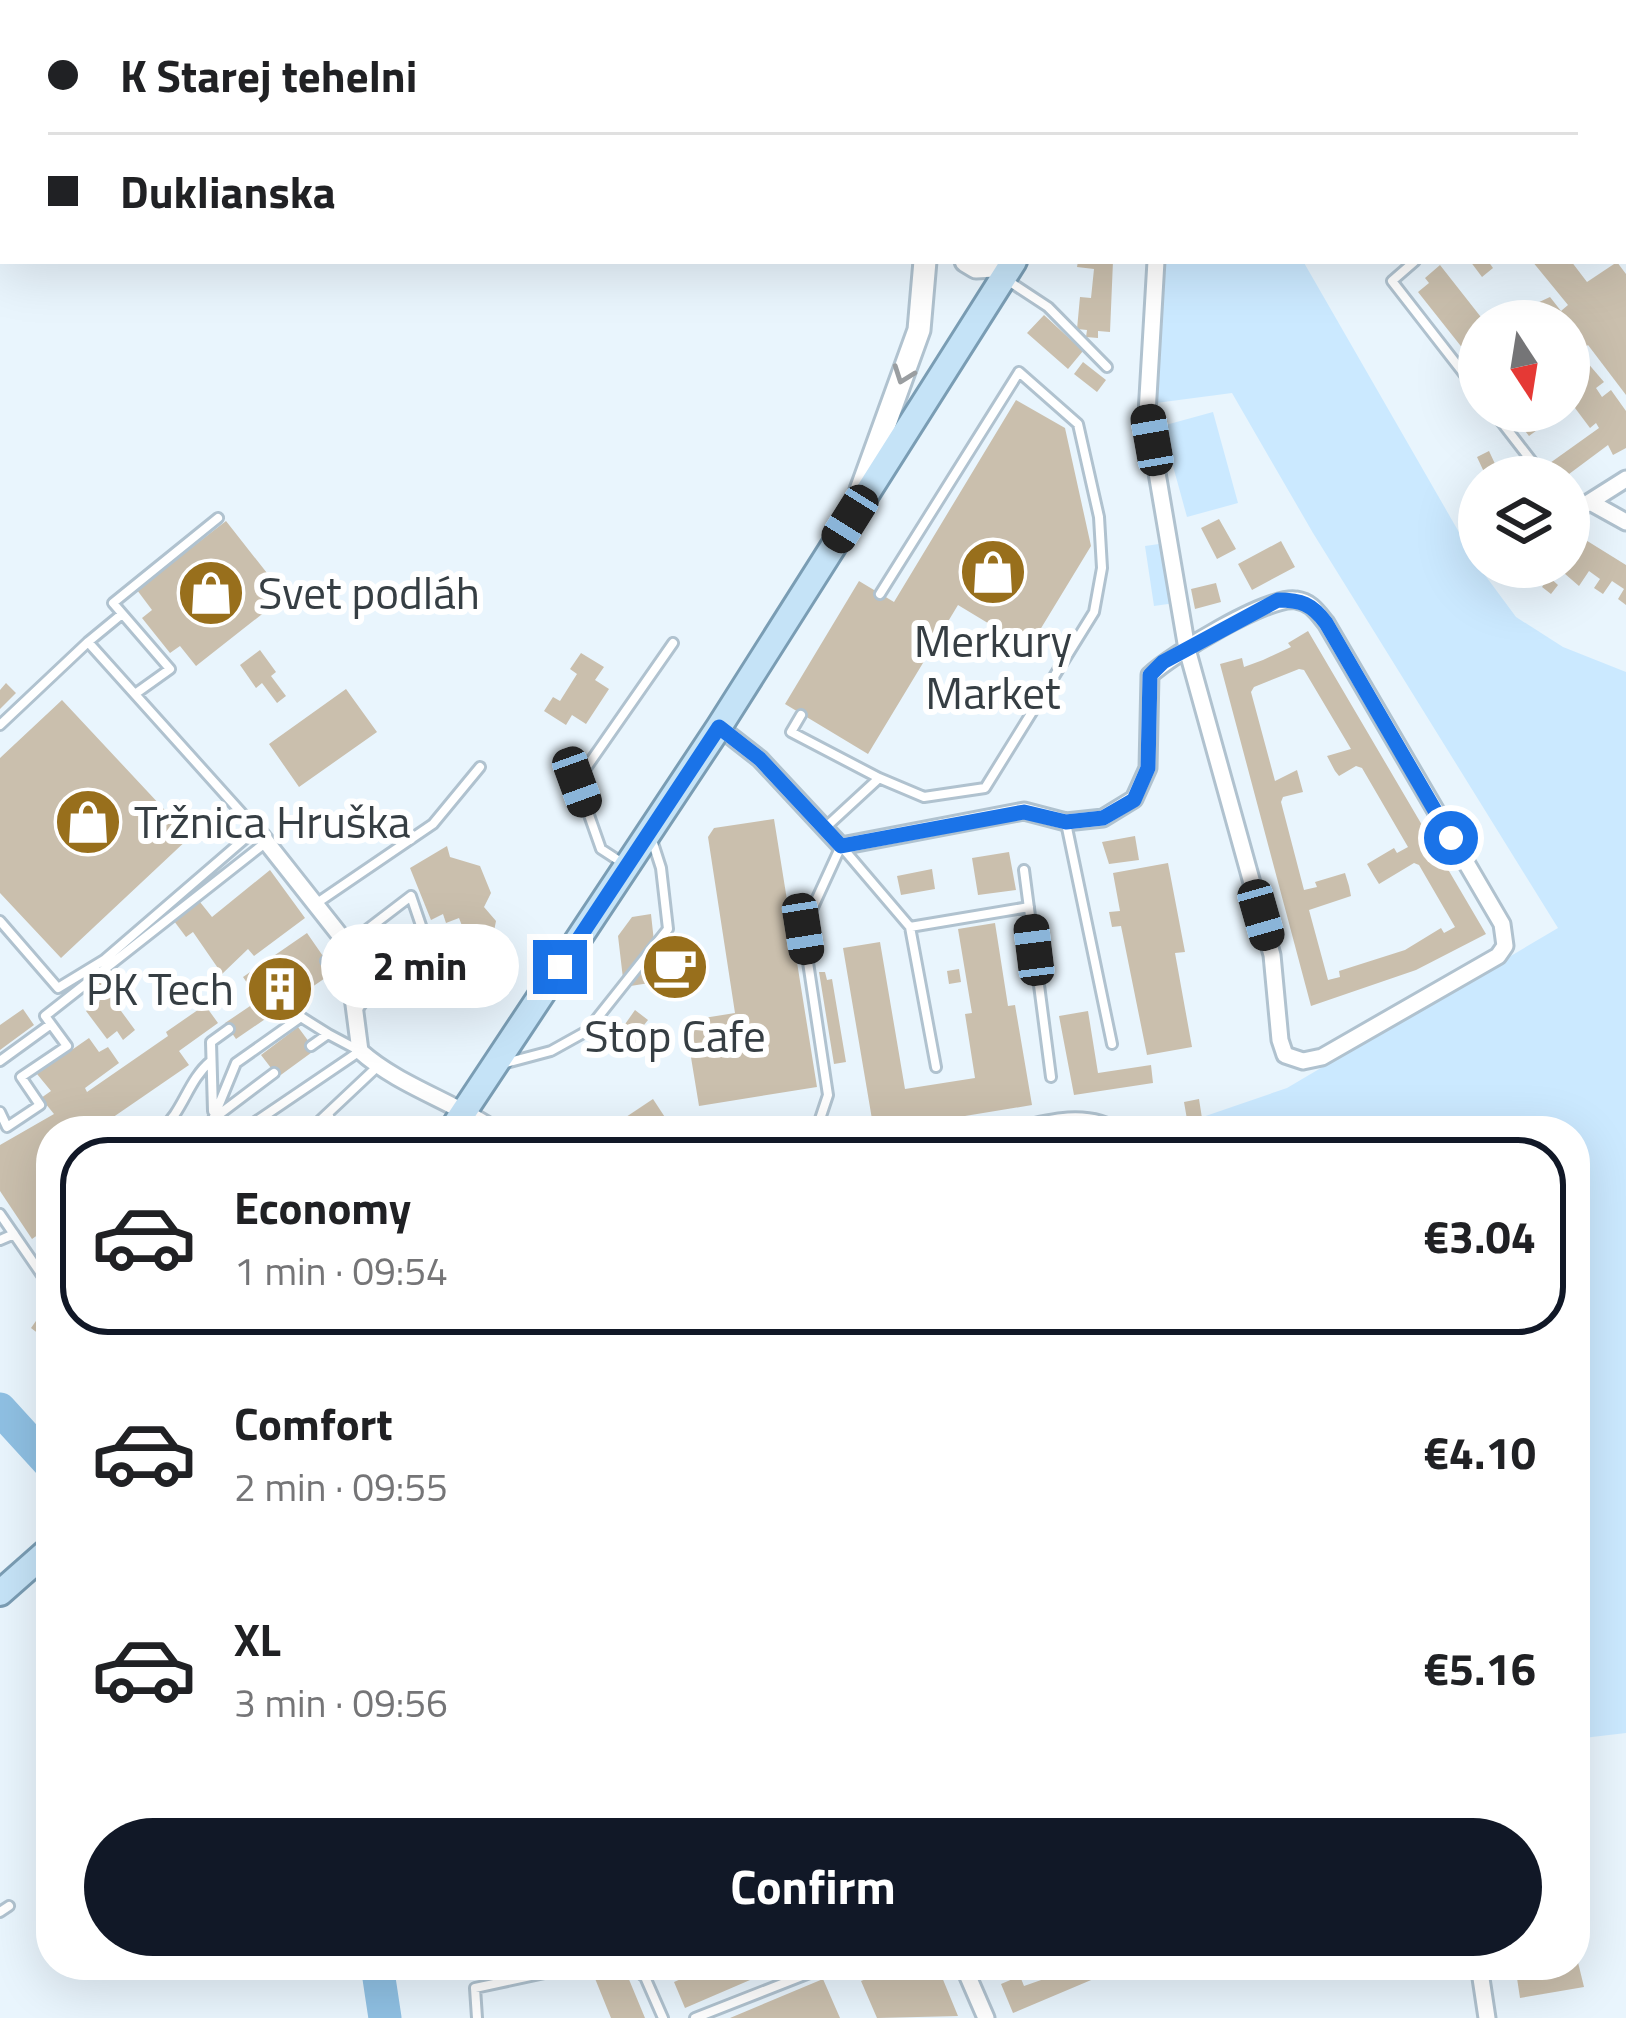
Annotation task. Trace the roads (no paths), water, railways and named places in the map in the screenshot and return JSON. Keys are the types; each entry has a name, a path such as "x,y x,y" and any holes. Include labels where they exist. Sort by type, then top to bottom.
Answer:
{"main road":[{"path":"461,1116 719,727 1010,266"},
{"path":"0,1594 36,1561"}],"street":[{"path":"850,519 920,330 925,264"},
{"path":"971,264 1010,266"},
{"path":"719,727 760,759 841,846 1024,812 1066,822 1103,818 1134,800 1148,768 1150,675 1163,662 1187,649 1278,600 1298,600 1314,607 1502,924 1507,936 1498,956 1322,1057 1304,1061 1286,1055 1280,1040 1272,955 1187,649 1148,413 1156,264"},
{"path":"1626,479 1590,502 1626,522"},
{"path":"261,836 346,943 360,1051 452,1116"},
{"path":"970,1980 986,2018"},
{"path":"1481,1980 1487,2018"}],"lane":[{"path":"1412,264 1392,281 1458,366"},
{"path":"1010,266 1107,367"},
{"path":"801,715 791,732 924,797 985,788 1094,612 1102,568 1099,517 1078,424 1019,372 880,594"},
{"path":"1509,432 1528,456"},
{"path":"135,694 170,669 113,603 218,518"},
{"path":"0,724 122,614"},
{"path":"88,642 261,836"},
{"path":"627,867 602,849 577,782 674,643"},
{"path":"316,904 433,824 480,767"},
{"path":"824,828 877,781"},
{"path":"1066,822 1112,1044"},
{"path":"493,1067 551,1051 587,1031 668,929 661,868 650,833"},
{"path":"0,921 58,988 104,960 261,836"},
{"path":"0,1112 7,1127 40,1105 21,1077 68,1046 45,1016 261,836"},
{"path":"821,1116 828,1095 803,929 841,846 910,927 936,1067"},
{"path":"1024,870 1051,1077"},
{"path":"326,961 411,896 428,946 384,976 356,1012"},
{"path":"910,927 1029,907"},
{"path":"214,1116 236,1063 301,1017 360,1051 264,1116"},
{"path":"0,1061 50,1024"},
{"path":"213,1116 211,1042 229,1029"},
{"path":"311,1046 328,1034"},
{"path":"176,1116 196,1073 211,1061"},
{"path":"325,1116 377,1066"},
{"path":"217,1116 274,1073"},
{"path":"329,1116 332,1109"},
{"path":"332,1109 332,1116"},
{"path":"0,1214 36,1266"},
{"path":"0,1240 14,1234"},
{"path":"477,2018 475,1988 513,1980"},
{"path":"646,1980 663,2018"},
{"path":"695,2018 792,1980"}],"waterway":[{"path":"0,1409 36,1449"},
{"path":"379,1980 385,2018"}],"place":[{"name":"Merkury Market","path":"993,572"},
{"name":"Svet podláh","path":"211,593"},
{"name":"Tržnica Hruška","path":"88,822"},
{"name":"Stop Cafe","path":"675,967"},
{"name":"PK Tech","path":"280,989"}]}
